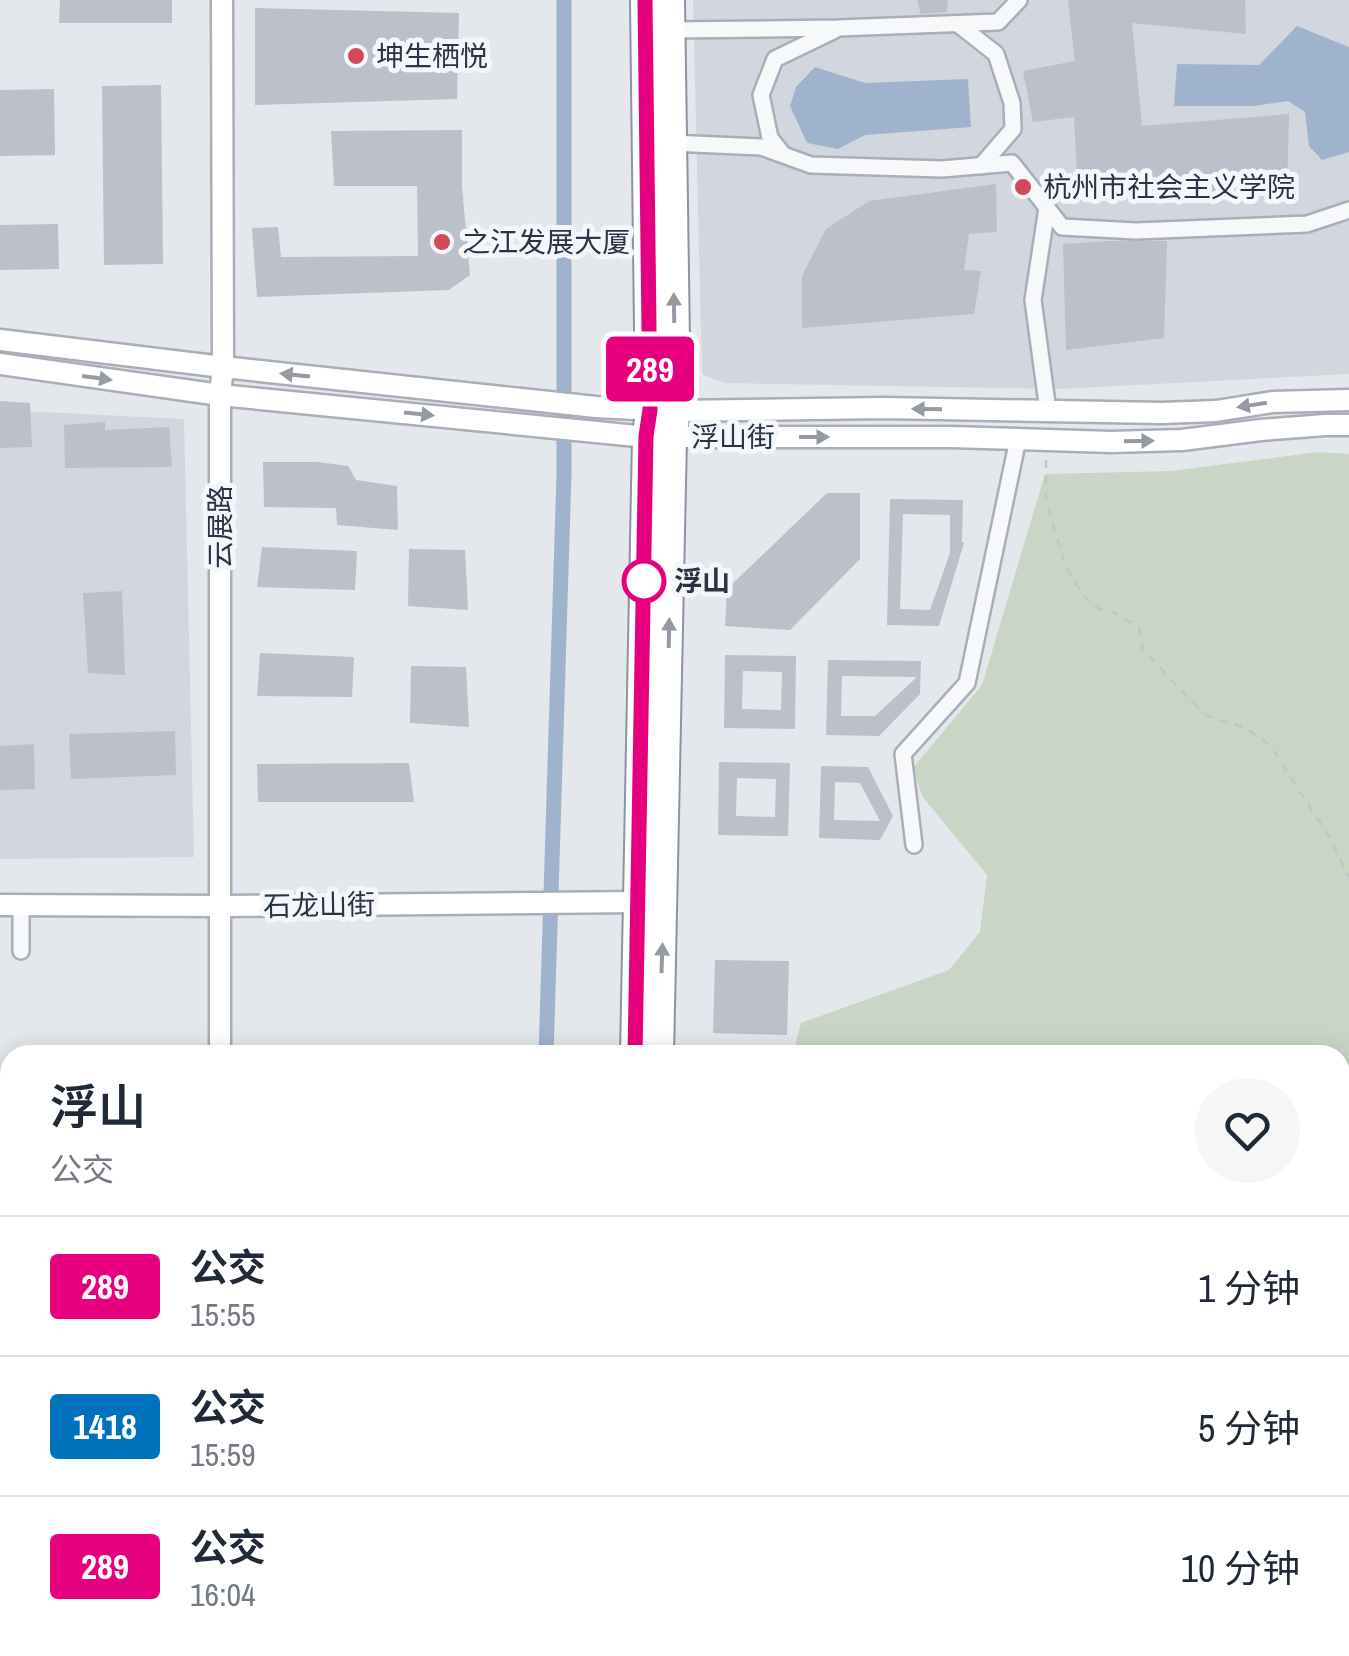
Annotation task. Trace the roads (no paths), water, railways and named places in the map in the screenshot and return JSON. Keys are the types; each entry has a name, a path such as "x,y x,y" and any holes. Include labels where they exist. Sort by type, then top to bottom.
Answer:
{"highway":[{"path":"645,0 661,423 660,1045"},
{"path":"635,1045 638,902 672,142 670,0"}],"main road":[{"name":"云展路","path":"220,1045 222,0"},
{"name":"浮山街","path":"0,340 596,406 661,423 1046,440 1182,440 1277,429 1349,426"},
{"name":"浮山街","path":"0,364 220,395 596,432 661,423 884,408 1162,413 1216,411 1272,402 1349,400"},
{"name":"石龙山街","path":"11,905 638,902"}],"street":[{"path":"670,30 998,22 1019,0"},
{"path":"958,24 996,54 1012,103 1013,130 981,166"},
{"path":"784,154 770,138 760,95 775,59 838,28"},
{"path":"672,142 761,147 812,164 942,169 1012,163 1062,227 1136,231 1307,224 1349,210"},
{"path":"1048,208 1033,300 1048,411"},
{"path":"914,845 904,754 966,683 1018,439"},
{"path":"11,905 21,950"}],"water":[{"path":"1297,26 1349,47 1349,152 1322,160 1309,146 1305,112 1288,101 1254,106 1174,106 1177,64 1259,65"},
{"path":"815,67 865,83 968,79 971,127 865,135 838,149 807,143 790,106 796,87"}],"waterway":[{"path":"546,1045 564,474 564,0"}],"place":[{"name":"坤生栖悦","path":"356,56"},
{"name":"杭州市社会主义学院","path":"1023,187"},
{"name":"之江发展大厦","path":"442,242"},
{"name":"浮山","path":"644,581"}]}
